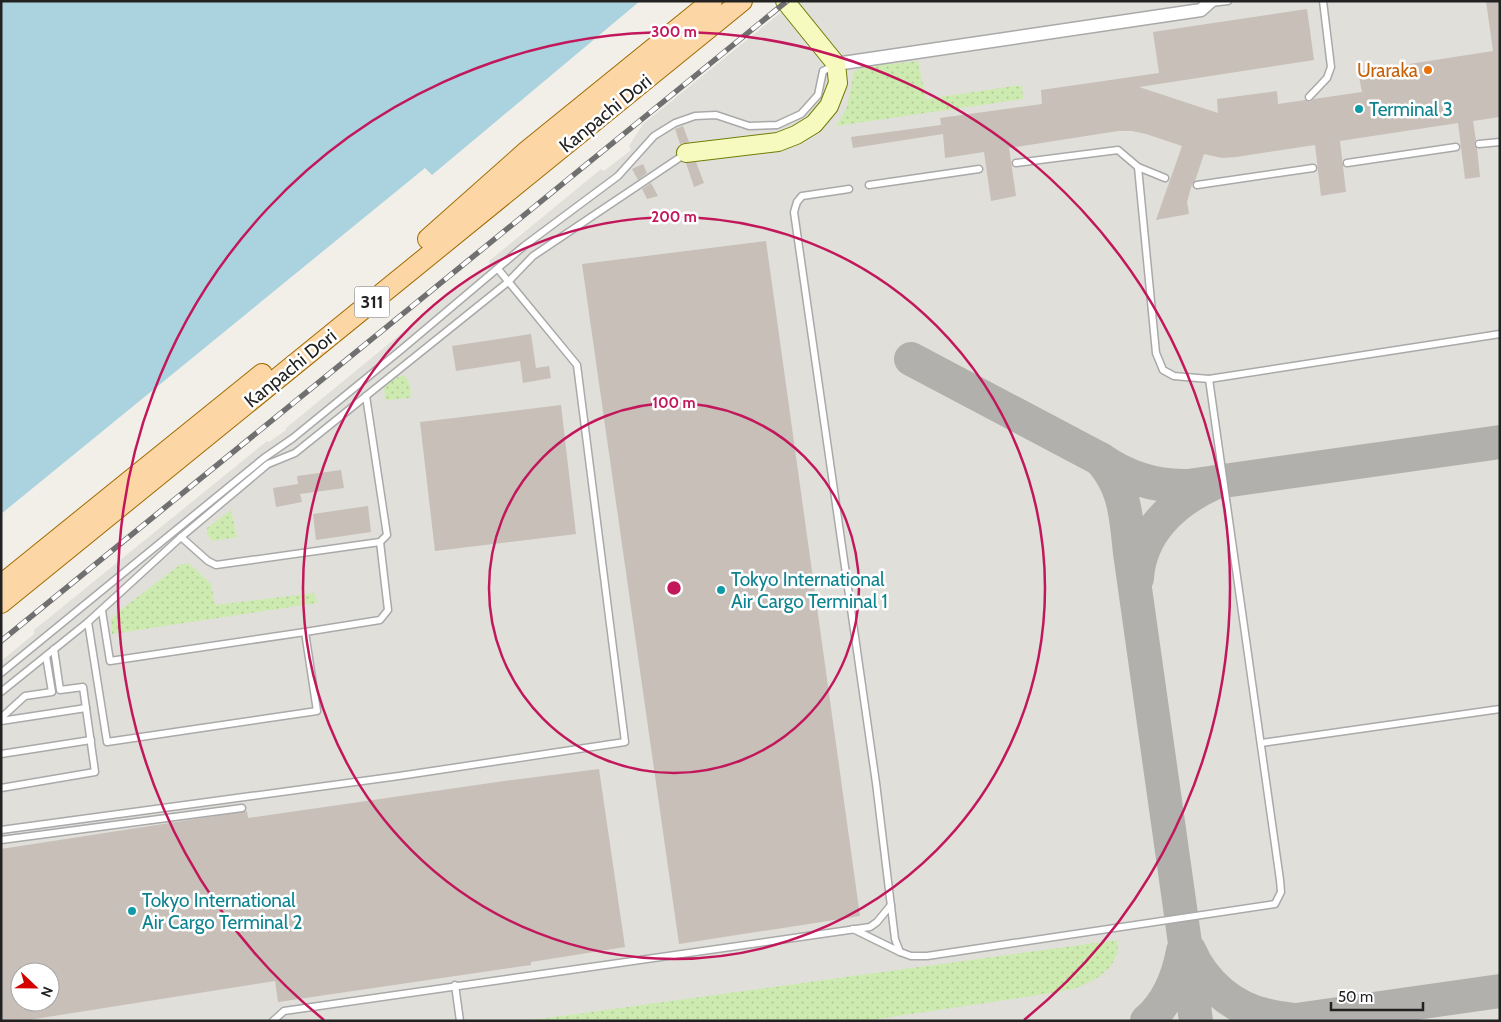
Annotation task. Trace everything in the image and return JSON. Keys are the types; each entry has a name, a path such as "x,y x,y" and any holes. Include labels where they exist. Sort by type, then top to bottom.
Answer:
{"main road":[{"name":"Kanpachi Dori","path":"1,585 442,228 527,151 712,1"},
{"name":"Kanpachi Dori","path":"1,602 742,1"}],"street":[{"path":"686,153 778,142 796,135 814,124 829,106 838,83 836,64 785,1"},
{"path":"836,64 1201,10 1211,2"}],"lane":[{"path":"1211,2 1228,1"},
{"path":"1309,96 1327,78 1331,67 1323,1"},
{"path":"1,673 264,458 292,438 402,349 524,246 618,176 654,136 668,127 695,116 716,115 749,126 777,126 801,114 818,94 823,71 836,64"},
{"path":"1479,144 1500,142"},
{"path":"1347,163 1456,148"},
{"path":"1016,163 1118,150 1138,167 1165,178"},
{"path":"1,692 88,622 181,537 268,464 295,453 508,282 532,256 686,153"},
{"path":"1138,167 1156,353 1163,370 1174,376 1209,379 1500,334"},
{"path":"870,186 979,168"},
{"path":"1197,185 1313,168"},
{"path":"849,188 802,196 797,202 794,212 876,783 895,939 900,952"},
{"path":"1,830 400,776 625,742 577,365 498,269"},
{"path":"852,929 911,956 927,956 1275,904 1281,892 1280,880 1209,379"},
{"path":"181,537 208,561 216,565 380,542 388,535 366,396"},
{"path":"102,610 110,661 380,620 388,610 380,542"},
{"path":"88,622 107,742 317,711 305,632"},
{"path":"1,788 95,772 83,687 60,690 54,649"},
{"path":"1,720 25,696 52,692 46,656"},
{"path":"1,720 86,708"},
{"path":"1261,743 1500,709"},
{"path":"1,754 90,740"},
{"path":"1,840 242,808"},
{"path":"273,1021 284,1011 870,926 877,922 892,905"},
{"path":"455,985 460,1021"}],"shaded area":[{"path":"795,1 1500,1 1500,1021 1,1021 1,661 34,634 34,630 267,441 269,442 286,430 286,428 469,278 490,263 489,261 601,169 604,171 631,150 629,146 643,124"}],"green space":[{"path":"918,61 926,99 1022,85 1023,99 836,126 847,107 854,72 861,67"},
{"path":"404,375 410,386 410,398 385,400 384,387 396,378"},
{"path":"231,510 237,537 212,541 207,534 207,528"},
{"path":"181,564 190,564 211,584 215,605 315,593 317,603 112,634 111,619"},
{"path":"1117,940 1118,952 1111,966 1099,977 1077,988 864,1021 525,1021"}],"water":[{"path":"1,1 640,1 432,175 425,168 1,514"}],"building":[{"name":"Terminal 3","path":"1486,1 1500,1 1500,117 1473,121 1476,140 1474,145 1477,148 1480,177 1465,179 1458,123 1340,141 1346,192 1321,196 1315,145 1236,157 1222,158 1204,154 1187,202 1189,214 1156,220 1182,146 1146,134 1118,131 1009,148 1016,196 991,201 984,152 945,158 943,134 853,148 851,137 941,125 940,118 1042,104 1041,90 1159,73 1153,32 1307,9 1314,60 1139,87 1218,113 1217,99 1277,91 1278,104 1305,100 1310,102 1314,99 1362,92 1358,72 1493,51"},
{"path":"683,126 689,142 680,144 675,129"},
{"path":"696,162 704,183 694,187 686,163"},
{"path":"643,164 647,173 638,180 632,169"},
{"path":"651,183 658,196 647,199 642,189"},
{"name":"Tokyo International Air Cargo Terminal 1","path":"766,241 860,916 679,944 582,264"},
{"path":"531,334 536,368 549,366 551,378 523,383 520,361 456,371 452,346"},
{"path":"561,405 576,534 435,551 420,422"},
{"path":"341,470 344,488 300,494 302,502 276,507 273,488 298,484 297,476"},
{"path":"368,506 371,532 316,540 313,514"},
{"path":"599,769 625,947 531,962 531,965 278,1002 275,981 22,1021 1,1021 1,849 247,811 248,818"}],"taxiway":[{"path":"911,359 1120,471 1142,480 1164,485 1188,486 1500,442"},
{"path":"1100,459 1115,481 1126,515 1196,1021"},
{"path":"1137,578 1139,562 1144,547 1160,521 1183,501 1210,485"},
{"path":"1189,950 1202,973 1211,984 1232,1001 1256,1013 1295,1020"},
{"path":"1147,1021 1161,1006 1171,989 1183,951"},
{"path":"1289,1021 1500,991"}],"railway":[{"path":"1,641 787,1"}],"place":[{"name":"Uraraka","path":"1428,70"},
{"name":"Terminal 3","path":"1359,109"},
{"name":"Tokyo International Air Cargo Terminal 1","path":"721,590"},
{"name":"Tokyo International Air Cargo Terminal 2","path":"132,911"}]}
